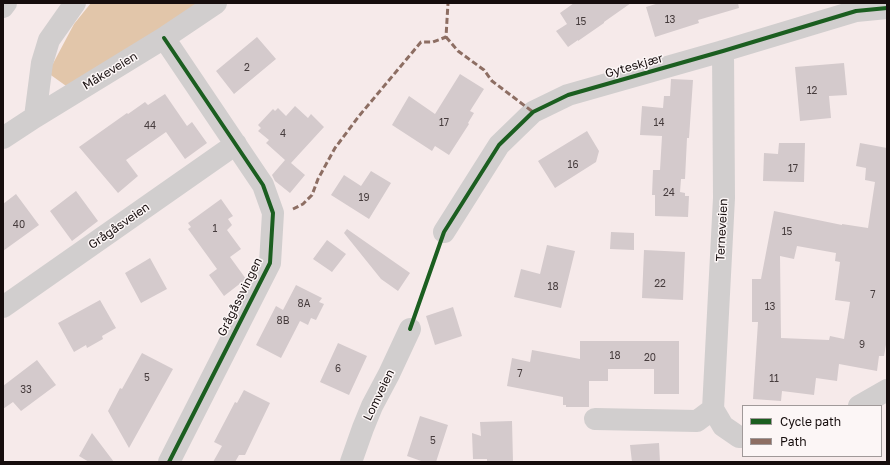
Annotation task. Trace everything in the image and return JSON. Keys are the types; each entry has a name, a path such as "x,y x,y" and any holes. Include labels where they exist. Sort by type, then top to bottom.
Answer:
{"street":[{"path":"3,7 6,3"},
{"path":"35,117 42,63 49,40 75,3"},
{"name":"Måkeveien","path":"3,138 164,38 216,3"},
{"name":"Gyteskjær","path":"444,232 499,144 533,112 568,95 856,11 887,8"},
{"name":"Grågåssvingen","path":"164,38 263,185 273,213 270,263 169,462"},
{"name":"Terneveien","path":"713,409 724,198 723,50"},
{"name":"Grågåsveien","path":"3,307 236,144"},
{"name":"Lomveien","path":"351,462 363,428 410,329"},
{"path":"861,405 887,390"},
{"path":"595,419 697,421 713,409 723,426 739,437 742,437"}],"shaded area":[{"path":"91,3 204,3 69,88 48,73 74,24"}],"building":[{"path":"574,3 631,3 568,47 556,31 567,24 560,13"},
{"path":"659,3 738,3 739,8 698,20 699,23 655,37 646,7"},
{"path":"257,37 276,59 234,94 216,71"},
{"path":"844,63 847,95 829,96 831,118 800,121 795,67"},
{"path":"460,74 484,89 470,111 474,113 468,123 469,124 449,155 435,146 432,151 392,125 409,96 435,114"},
{"path":"671,79 693,80 689,138 687,138 685,179 681,179 680,192 685,193 685,196 689,196 688,217 655,216 655,195 652,195 653,170 660,170 662,136 640,135 642,106 663,108 664,96 670,96"},
{"path":"165,94 187,126 192,122 207,143 185,159 166,132 126,160 138,176 118,193 79,147 127,113 128,114 145,102 148,105"},
{"path":"295,106 308,118 311,114 324,127 291,163 305,175 290,193 275,181 272,175 285,160 266,143 269,140 258,131 261,128 258,125 273,109 275,111 278,108 286,116"},
{"path":"587,131 599,151 596,162 555,188 538,161"},
{"path":"779,143 805,143 804,182 763,181 764,153 778,154"},
{"path":"860,143 887,148 887,339 884,356 879,356 877,371 839,364 837,381 816,378 814,395 782,391 781,401 753,399 758,322 752,322 752,279 761,279 774,211 842,225 868,228 875,182 865,180 866,168 856,166","holes":["797,246 836,253 835,261 840,262 835,300 850,302 844,339 830,336 829,340 781,338 780,256 794,259"]},
{"path":"371,171 391,183 369,219 331,195 344,175 361,186"},
{"path":"76,191 98,221 72,241 50,211"},
{"path":"16,194 39,225 3,251 3,204"},
{"path":"221,199 233,216 228,219 232,225 227,230 241,249 230,257 246,279 224,296 209,275 217,269 188,229 191,227 188,223"},
{"path":"347,229 410,273 398,291 381,279 344,233"},
{"path":"611,232 634,233 634,250 610,249"},
{"path":"327,240 346,254 332,272 313,259"},
{"path":"547,245 575,251 561,308 514,297 521,269 540,274"},
{"path":"644,250 685,252 683,300 642,298"},
{"path":"150,258 167,289 141,303 125,273"},
{"path":"296,285 322,298 319,302 324,304 316,320 311,318 308,325 300,321 281,358 256,345 276,306 283,310"},
{"path":"100,300 116,328 102,336 103,339 87,348 86,345 74,352 58,323"},
{"path":"453,307 462,336 435,345 426,316"},
{"path":"580,341 679,341 679,394 654,394 654,369 608,369 608,381 589,381 589,407 566,407 566,405 563,405 563,397 507,386 512,358 530,362 532,350 580,359"},
{"path":"338,343 367,356 349,395 320,382"},
{"path":"142,353 173,369 129,448 108,411 120,388 122,389"},
{"path":"37,360 56,385 21,411 13,402 3,409 3,386"},
{"path":"244,390 270,403 245,455 239,455 235,462 213,462 222,446 214,442 235,402 237,403"},
{"path":"420,416 448,425 436,462 424,462 407,456"},
{"path":"512,421 513,462 487,462 487,459 473,459 472,433 481,436 480,422"},
{"path":"92,433 114,462 89,462 79,456"},
{"path":"659,443 660,462 632,462 630,445"}],"marked path":[{"path":"293,209 303,204 312,195 318,179 335,148 359,116 421,42 433,42 446,37 448,3"},
{"path":"446,37 458,51 484,70 492,81 533,112"}],"cycle path":[{"path":"410,329 444,232 499,145 533,112 568,95 856,11 887,8"},
{"path":"164,38 263,185 273,213 270,263 169,462"}]}
